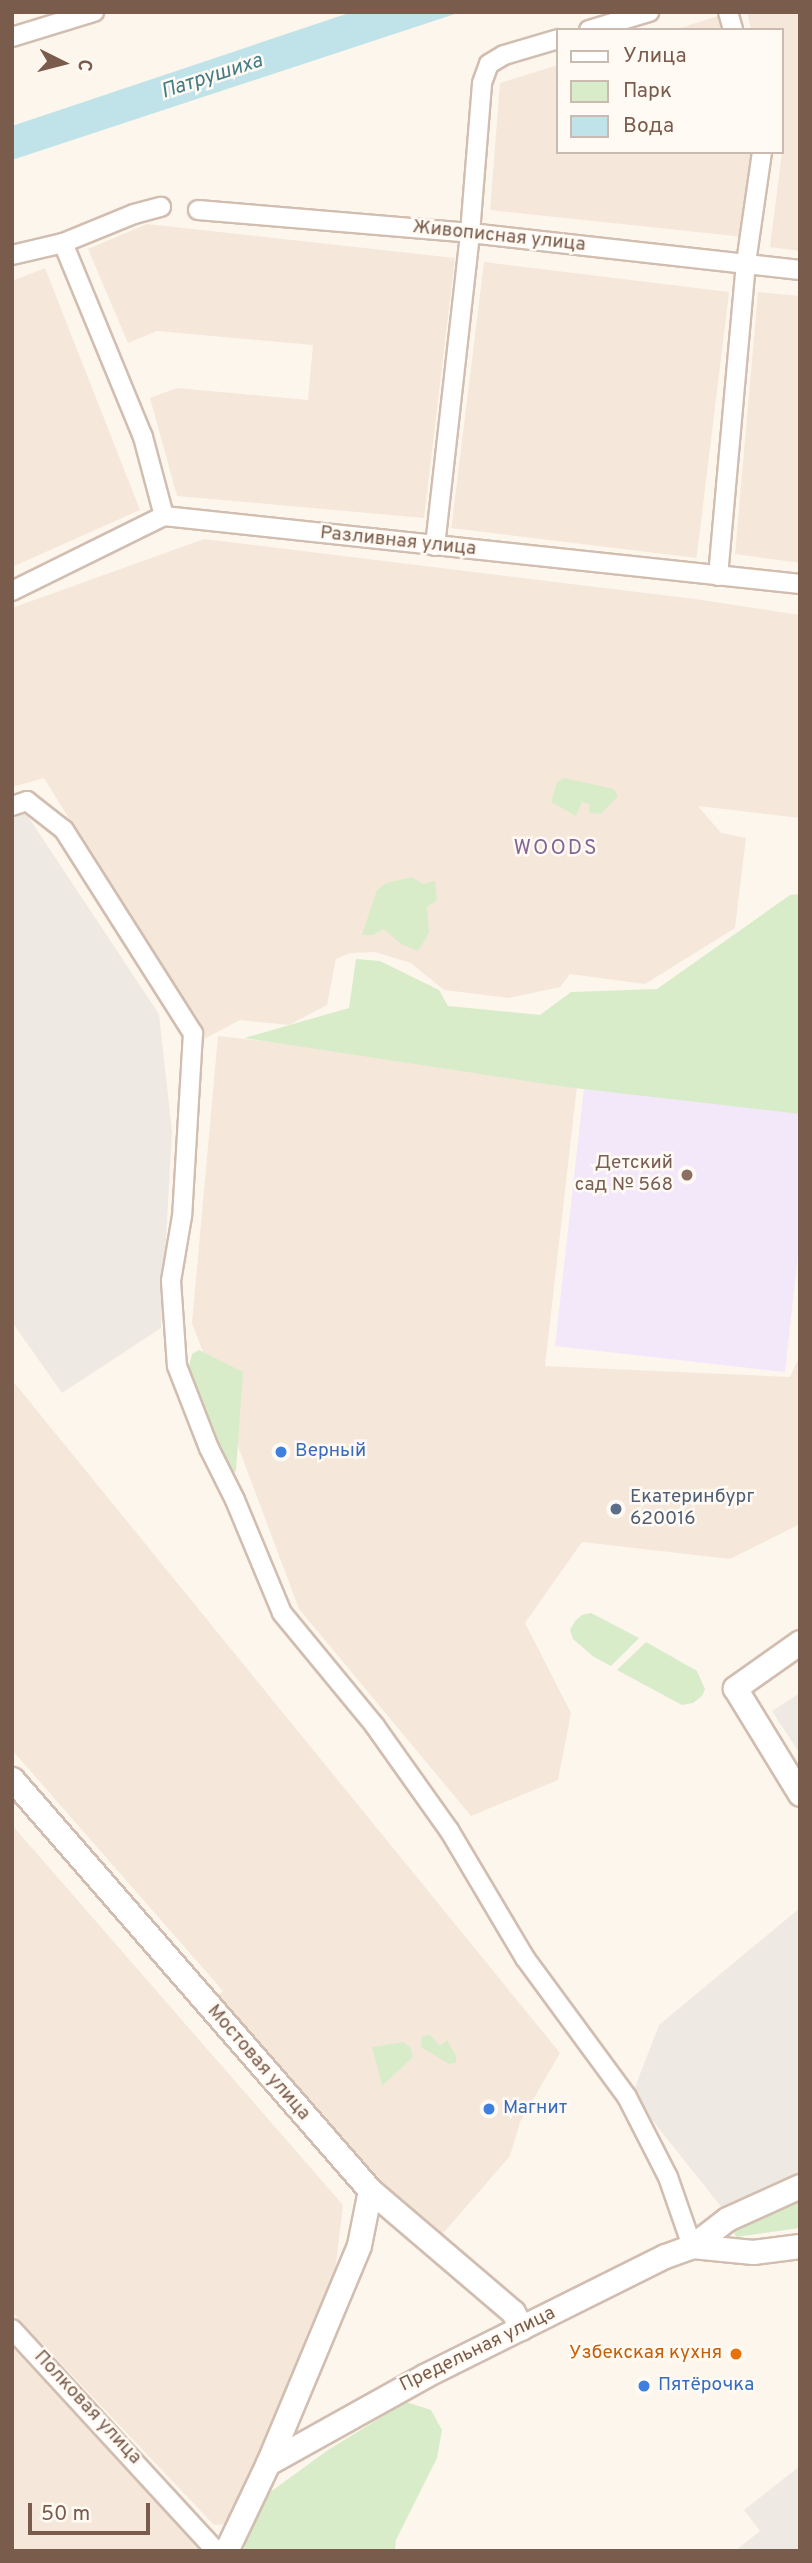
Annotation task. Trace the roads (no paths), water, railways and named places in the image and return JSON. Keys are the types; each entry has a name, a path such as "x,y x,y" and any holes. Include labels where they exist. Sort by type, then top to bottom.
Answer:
{"street":[{"path":"12,37 94,12"},
{"path":"596,28 649,12"},
{"path":"435,546 470,233 482,83 489,64 503,55 556,40"},
{"path":"718,576 746,264 762,154"},
{"path":"12,255 63,243 134,214 161,207"},
{"name":"Живописная улица","path":"198,210 470,233 800,270"},
{"path":"12,591 164,516 143,437 63,243"},
{"name":"Разливная улица","path":"164,516 800,584"},
{"path":"12,806 27,800 64,830 193,1033 182,1216 171,1281 177,1366 209,1448 235,1500 282,1613 375,1726 442,1819 525,1958 627,2097 668,2178 692,2246"},
{"path":"800,1642 735,1688 800,1794"},
{"name":"Мостовая улица","path":"12,1779 370,2190 513,2312 522,2328"},
{"name":"Предельная улица","path":"268,2463 424,2375 665,2256 692,2246 727,2219 800,2186"},
{"path":"226,2551 268,2463 359,2245 370,2190"},
{"name":"Предельная улица","path":"692,2246 753,2252 800,2246"},
{"name":"Полковая улица","path":"12,2329 216,2551"}],"water":[{"name":"Патрушиха","path":"352,12 461,12 12,160 12,126"}],"place":[{"name":"Детский сад № 568","path":"687,1175"},
{"name":"Верный","path":"281,1452"},
{"name":"Екатеринбург 620016","path":"616,1509"},
{"name":"Магнит","path":"489,2109"},
{"name":"Узбекская кухня","path":"736,2354"},
{"name":"Пятёрочка","path":"644,2386"}],"district":[{"name":"WOODS","path":"556,849"}]}
